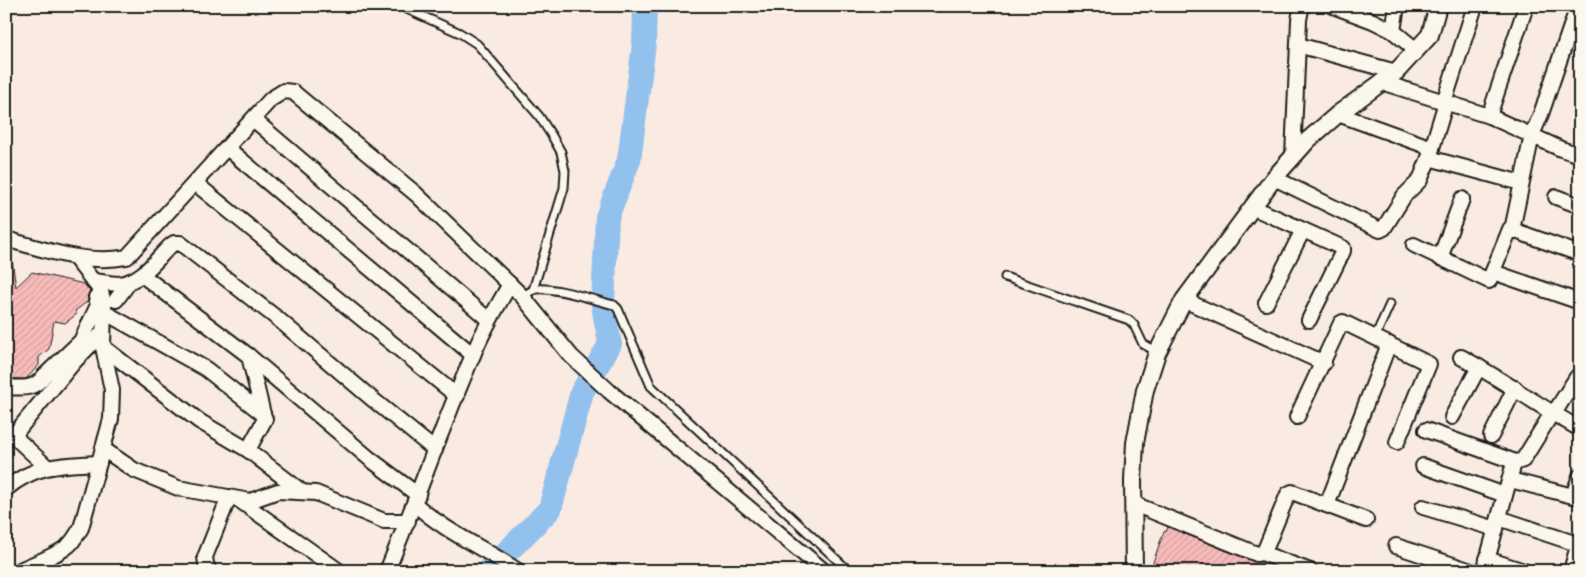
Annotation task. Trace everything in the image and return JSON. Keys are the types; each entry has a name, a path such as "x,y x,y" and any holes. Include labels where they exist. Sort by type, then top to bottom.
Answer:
{"street":[{"path":"1293,156 1298,45 1301,9 1303,6"},
{"path":"1333,6 1373,21 1393,31 1416,50"},
{"path":"1393,31 1397,6"},
{"path":"1134,571 1135,443 1145,390 1157,353 1184,300 1252,207 1293,156 1338,114 1396,72 1430,35 1438,6"},
{"path":"1274,178 1380,230 1384,228 1404,196 1420,180 1475,6"},
{"path":"1489,116 1526,6"},
{"path":"1414,245 1489,281 1509,230 1512,230 1532,135 1578,6"},
{"path":"1298,45 1396,72"},
{"path":"1381,82 1489,116 1580,155"},
{"path":"6,239 70,257 116,259 125,254 195,183 271,99 284,91 293,92 416,194 510,284 528,293 571,356 609,391 824,571"},
{"path":"1338,114 1430,153 1514,181"},
{"path":"253,119 489,320"},
{"path":"227,148 473,354"},
{"path":"195,183 457,396"},
{"path":"1556,197 1580,206"},
{"path":"1440,258 1462,199"},
{"path":"1252,207 1342,246 1343,251 1309,320"},
{"path":"1266,303 1304,230"},
{"path":"1512,230 1580,254"},
{"path":"116,300 169,246 174,243 180,243 278,319 435,450"},
{"path":"18,571 56,554 70,544 81,528 111,419 112,390 103,347 104,304 101,291 95,281 70,257"},
{"path":"6,387 26,388 40,382 82,341 98,305 93,288 70,257"},
{"path":"1493,272 1580,302"},
{"path":"95,281 119,284 136,278"},
{"path":"136,278 249,356 417,499 427,515 518,571"},
{"path":"387,571 473,354 489,320 510,284"},
{"path":"1184,300 1324,363"},
{"path":"104,312 206,369 263,414"},
{"path":"1296,417 1343,322 1429,364 1397,442"},
{"path":"47,467 19,441 16,436 18,430 73,363 103,332"},
{"path":"1328,505 1389,344"},
{"path":"103,347 199,421 248,450 301,491"},
{"path":"248,450 264,424 265,419 249,356"},
{"path":"1461,357 1580,429"},
{"path":"1452,417 1479,367"},
{"path":"1514,463 1523,460 1577,377"},
{"path":"1490,436 1515,388"},
{"path":"1426,430 1513,461 1514,463"},
{"path":"103,449 134,470 178,488 250,501 278,491 316,493 384,521 408,521"},
{"path":"6,489 15,481 53,465 99,463"},
{"path":"1514,463 1485,565 1524,571"},
{"path":"1423,466 1505,495"},
{"path":"1510,480 1576,497 1580,477"},
{"path":"1262,553 1265,550 1289,492 1366,520"},
{"path":"209,571 205,557 233,498"},
{"path":"233,498 338,571"},
{"path":"1134,504 1257,554 1262,553 1310,571"},
{"path":"1423,507 1579,543 1571,571"},
{"path":"1396,546 1471,571"}],"lane":[{"path":"400,6 460,33 477,44 539,116 560,152 565,171 564,188 528,293"},
{"path":"1005,277 1129,320 1134,325 1143,344 1157,353"},
{"path":"528,293 542,288 557,290 612,305 618,310 651,386 849,571"},
{"path":"1375,337 1390,304"}],"building":[{"path":"12,260 16,287 32,272 84,284 90,291 88,301 75,311 77,314 65,323 54,321 49,349 39,357 39,365 26,379 6,378 6,261"},
{"path":"1168,527 1254,562 1261,562 1284,571 1159,571 1151,568 1164,531 1166,532"}],"waterway":[{"path":"488,571 550,509 582,392 610,344 603,305 607,217 629,160 644,44 645,6"}]}
